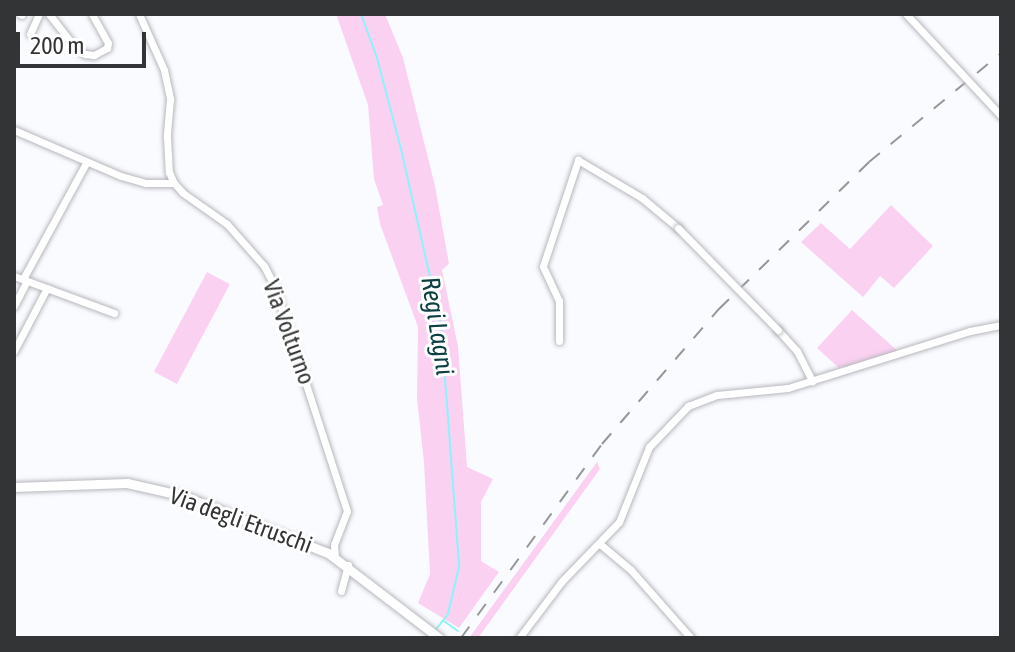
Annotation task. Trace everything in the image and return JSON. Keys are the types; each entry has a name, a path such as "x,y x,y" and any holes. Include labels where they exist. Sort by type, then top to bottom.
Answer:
{"main road":[{"name":"Via degli Etruschi","path":"14,487 127,483 154,488 223,510 330,550 439,638"}],"street":[{"path":"30,34 39,14"},
{"path":"49,14 74,46 85,54 94,55 107,48 108,43 92,14"},
{"path":"14,130 86,163 146,183 174,183 169,172 167,137 170,99 164,70 139,14"},
{"path":"906,14 1001,116"},
{"path":"559,341 559,301 543,266 578,160 642,198 678,228 797,351 812,381"},
{"path":"14,306 86,163"},
{"name":"Via Volturno","path":"174,183 183,193 227,224 258,258 274,285 347,511 330,550"},
{"path":"14,276 114,313"},
{"path":"14,351 47,288"},
{"path":"519,638 562,581 600,544 625,511 649,447 680,412 717,395 767,392 812,381 970,331 1001,325"},
{"path":"600,544 631,570 691,638"},
{"path":"341,591 348,565"}],"shaded area":[{"path":"336,14 385,14 403,58 435,186 449,264 442,270 458,346 467,467 493,479 481,502 481,561 499,572 459,628 418,603 430,574 417,399 418,327 380,224 377,207 383,205 374,179 368,105"},
{"path":"891,205 933,246 894,288 880,276 863,297 801,242 821,223 850,249"},
{"path":"207,272 230,284 177,384 154,372"},
{"path":"852,310 900,353 840,369 817,348"},
{"path":"597,462 600,469 478,638 469,638"}],"waterway":[{"name":"Regi Lagni","path":"361,14 377,58 401,149 441,325 459,567 448,614 434,632"},
{"path":"444,621 458,631"}],"railway":[{"path":"461,638 602,444 719,309 869,162 1001,53"}]}
